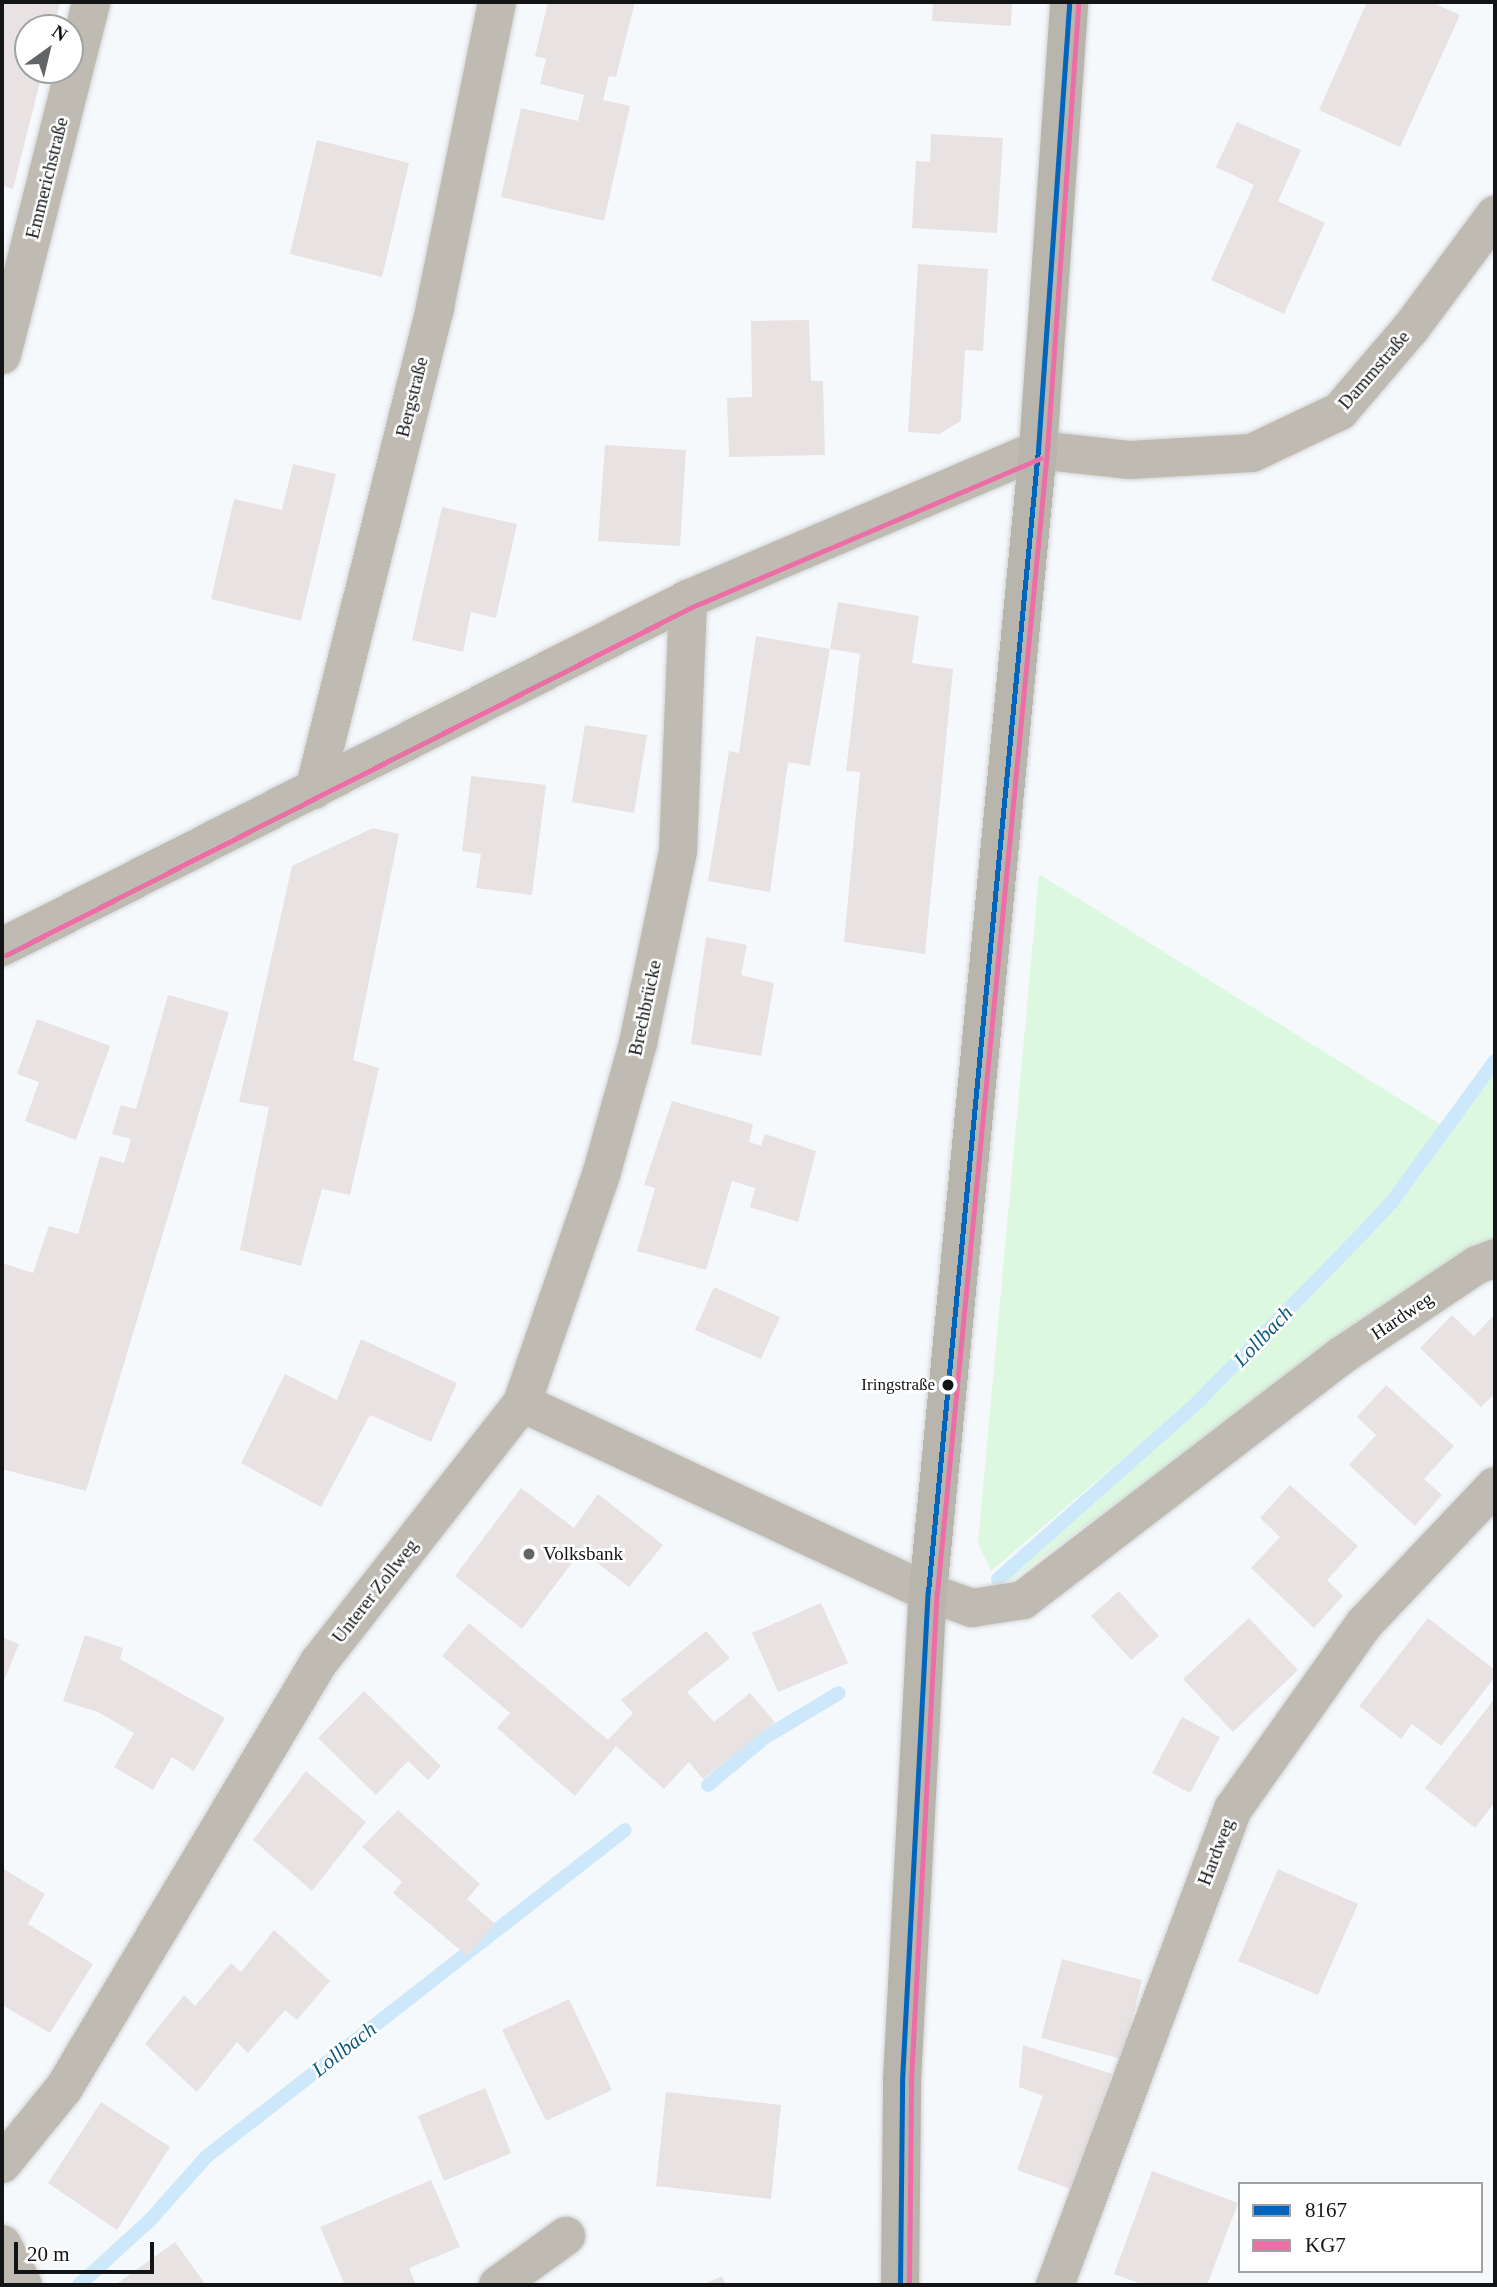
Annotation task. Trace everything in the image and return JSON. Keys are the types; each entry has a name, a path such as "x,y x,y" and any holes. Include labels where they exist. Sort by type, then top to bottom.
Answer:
{"main road":[{"path":"900,2285 902,2081 928,1592 1038,450 1069,2"}],"street":[{"name":"Emmerichstraße","path":"2,355 92,2"},
{"name":"Bergstraße","path":"314,790 435,307 497,2"},
{"name":"Dammstraße","path":"1038,450 1129,460 1252,453 1340,411 1411,328 1495,215"},
{"path":"2,947 688,599 1038,450"},
{"name":"Brechbrücke","path":"523,1403 601,1175 638,1043 678,851 688,599"},
{"name":"Hardweg","path":"928,1592 972,1608 1023,1600 1341,1356 1477,1265 1495,1258"},
{"path":"523,1403 928,1592"},
{"name":"Unterer Zollweg","path":"2,2164 64,2088 319,1662 523,1403"},
{"name":"Hardweg","path":"1055,2285 1233,1809 1364,1624 1495,1486"},
{"path":"498,2285 566,2236"},
{"path":"2,2244 23,2285"}],"green space":[{"path":"1039,874 1443,1126 1387,1200 1192,1400 991,1571 978,1543"},
{"path":"1495,1061 1495,1242 1330,1340 1199,1443 1010,1581 998,1579 1195,1405 1362,1234 1391,1203"}],"building":[{"path":"2,2 60,2 57,14 14,14 14,84 39,84 13,189 2,185"},
{"path":"548,2 635,2 616,77 609,76 603,100 630,106 604,221 501,197 521,108 578,121 584,95 540,84 546,59 535,56"},
{"path":"933,2 1012,2 1011,26 932,21"},
{"path":"1367,2 1431,2 1460,15 1400,147 1319,110"},
{"path":"1237,122 1301,150 1278,201 1325,223 1284,314 1211,280 1254,185 1216,167"},
{"path":"931,134 1003,138 997,233 912,228 916,161 930,162"},
{"path":"317,140 409,163 382,277 290,254"},
{"path":"918,264 988,269 983,351 965,350 961,421 939,434 908,432"},
{"path":"809,320 811,381 823,381 825,455 729,457 727,398 752,397 751,321"},
{"path":"605,445 686,450 680,546 598,541"},
{"path":"293,464 336,474 301,621 211,599 234,499 282,510"},
{"path":"442,507 517,524 496,618 471,612 463,652 412,640"},
{"path":"838,602 919,616 912,663 953,669 925,954 844,942 860,772 846,771 860,654 830,649"},
{"path":"756,636 830,649 810,766 788,762 770,892 708,881 729,751 739,753"},
{"path":"585,725 647,735 634,813 572,802"},
{"path":"471,776 546,785 532,895 476,888 481,854 462,851"},
{"path":"373,828 399,834 353,1060 379,1068 350,1195 322,1189 301,1266 240,1250 269,1107 239,1102 292,866"},
{"path":"706,937 747,945 741,975 774,983 761,1056 691,1044"},
{"path":"168,995 229,1012 86,1491 2,1469 2,1263 33,1273 49,1226 78,1234 100,1156 124,1163 131,1139 112,1134 121,1105 136,1109"},
{"path":"37,1019 110,1046 76,1140 25,1121 39,1082 17,1074"},
{"path":"672,1101 753,1124 749,1142 761,1146 765,1134 816,1151 798,1222 750,1207 755,1188 732,1181 706,1270 637,1251 655,1188 644,1185"},
{"path":"714,1287 780,1317 761,1359 695,1330"},
{"path":"1495,1314 1495,1393 1481,1407 1420,1348 1452,1315 1474,1336"},
{"path":"361,1339 457,1383 431,1442 370,1415 321,1507 241,1463 285,1374 337,1400"},
{"path":"1386,1385 1454,1446 1424,1479 1442,1495 1415,1526 1349,1465 1376,1435 1357,1417"},
{"path":"1290,1485 1358,1546 1327,1580 1343,1596 1314,1628 1251,1568 1280,1537 1260,1518"},
{"path":"521,1488 574,1528 598,1494 663,1545 629,1587 581,1551 522,1629 455,1576"},
{"path":"1119,1591 1159,1636 1131,1660 1091,1616"},
{"path":"821,1603 848,1663 778,1692 752,1633"},
{"path":"1249,1618 1298,1670 1233,1732 1183,1679"},
{"path":"1428,1618 1495,1670 1495,1677 1441,1746 1412,1724 1401,1739 1359,1706"},
{"path":"469,1623 608,1740 633,1713 621,1700 706,1631 730,1658 687,1692 714,1722 750,1693 775,1722 703,1779 689,1762 664,1789 616,1746 575,1796 497,1728 510,1713 442,1656"},
{"path":"85,1635 123,1648 120,1659 225,1718 194,1771 172,1757 153,1790 114,1767 134,1733 98,1712 63,1701"},
{"path":"2,1637 19,1644 2,1686"},
{"path":"364,1691 441,1766 428,1780 408,1761 376,1795 318,1738"},
{"path":"1495,1698 1495,1802 1475,1828 1425,1788"},
{"path":"1182,1717 1220,1737 1190,1793 1152,1773"},
{"path":"306,1771 366,1822 312,1891 253,1840"},
{"path":"398,1810 480,1884 467,1899 495,1924 467,1956 393,1893 402,1882 362,1847"},
{"path":"2,1868 45,1894 28,1924 93,1964 50,2033 2,2005"},
{"path":"1278,1869 1358,1904 1318,1995 1238,1961"},
{"path":"274,1930 330,1981 297,2020 285,2010 248,2053 237,2042 197,2092 145,2044 184,1995 195,2006 231,1963 241,1972"},
{"path":"1062,1959 1142,1980 1122,2059 1041,2038"},
{"path":"569,1999 612,2090 546,2121 502,2030"},
{"path":"1023,2045 1112,2074 1074,2190 1017,2170 1043,2096 1019,2087"},
{"path":"485,2088 511,2153 444,2181 418,2116"},
{"path":"666,2092 781,2105 771,2199 656,2186"},
{"path":"101,2102 170,2147 117,2230 48,2183"},
{"path":"1152,2171 1238,2203 1207,2285 1144,2285 1114,2274"},
{"path":"431,2180 460,2247 409,2268 416,2285 345,2285 320,2227"},
{"path":"175,2242 206,2285 115,2285"},
{"path":"722,2276 726,2285 702,2285"}],"waterway":[{"name":"Lollbach","path":"998,1579 1195,1405 1362,1234 1391,1203 1495,1061"},
{"name":"Lollbach","path":"708,1785 764,1738 839,1693"},
{"name":"Lollbach","path":"79,2285 151,2219 206,2157 625,1830"}],"transit line":[{"name":"8167","path":"900,2285 902,2081 928,1592 1038,450 1069,2"},
{"name":"KG7","path":"909,2285 911,2081 937,1593 1047,451 1078,3"},
{"name":"KG7","path":"6,955 692,607 1041,458"}],"place":[{"name":"Iringstraße","path":"948,1385"},
{"name":"Volksbank","path":"529,1554"}]}
